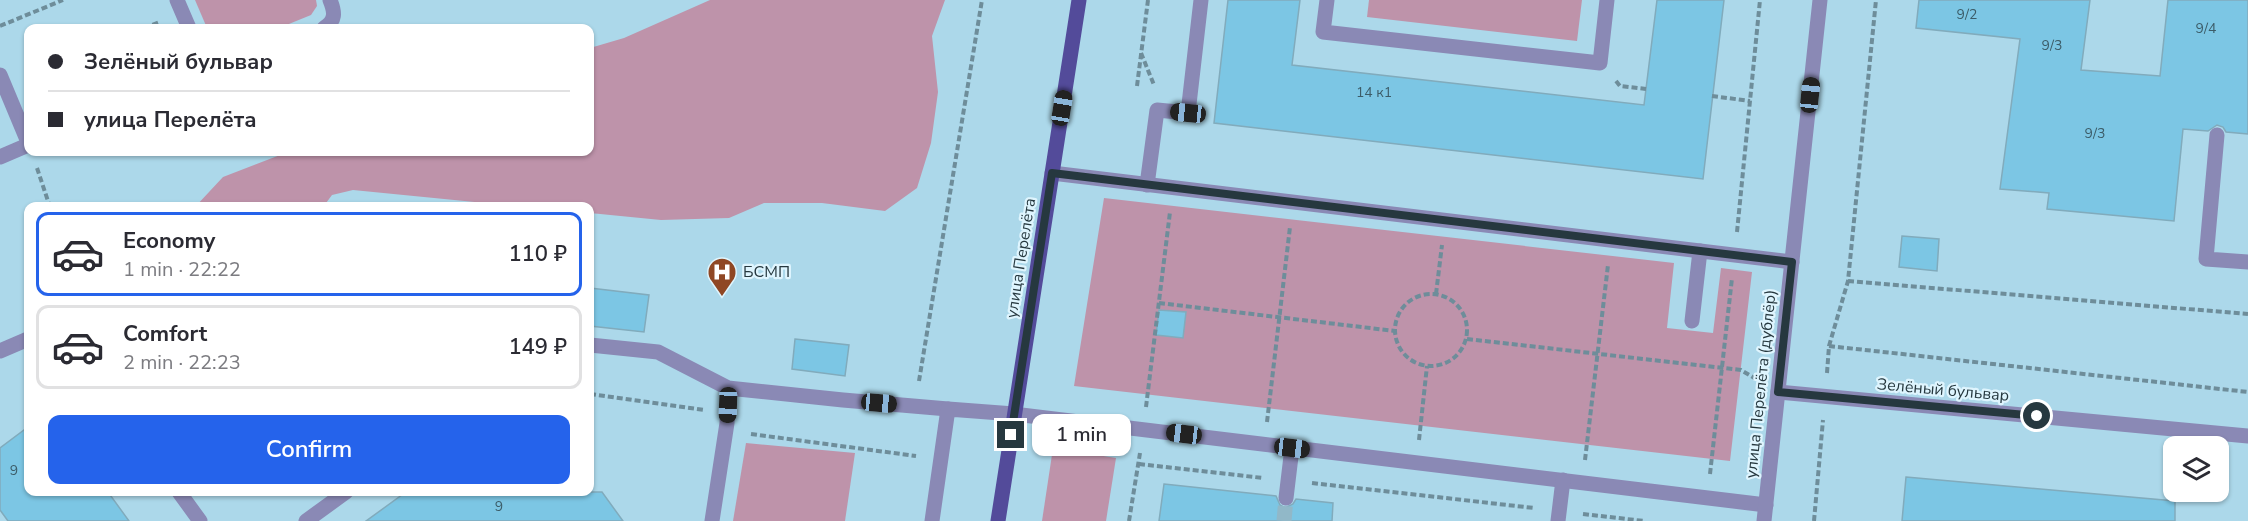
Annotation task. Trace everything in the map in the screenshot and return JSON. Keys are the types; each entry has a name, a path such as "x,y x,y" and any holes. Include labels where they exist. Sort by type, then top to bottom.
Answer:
{"main road":[{"name":"улица Перелёта","path":"998,521 1079,0"}],"street":[{"path":"177,0 187,24"},
{"path":"328,24 333,20 335,13 330,0"},
{"path":"1148,185 1156,110 1188,113 1201,0"},
{"path":"1327,0 1323,32 1600,63 1607,0"},
{"name":"улица Перелёта (дублёр)","path":"1764,521 1820,0"},
{"path":"0,75 24,133"},
{"path":"2217,135 2206,259 2248,262"},
{"path":"0,157 24,145"},
{"path":"1052,173 1792,262"},
{"path":"1692,321 1700,251"},
{"path":"0,351 24,341"},
{"path":"594,345 658,352 728,388 1014,414 1766,505"},
{"path":"712,521 727,423 728,388"},
{"name":"Зелёный бульвар","path":"1778,392 2248,436"},
{"path":"932,521 948,409"},
{"path":"1286,498 1292,448"},
{"path":"1559,516 1563,480"},
{"path":"182,496 200,521"},
{"path":"306,521 340,496"}],"path":[{"path":"0,26 63,0"},
{"path":"915,406 982,0"},
{"path":"1137,86 1148,0"},
{"path":"1814,521 1829,346 1848,281 1876,0"},
{"path":"154,24 169,18"},
{"path":"1141,52 1165,110"},
{"path":"1712,96 1750,101"},
{"path":"38,171 48,202"},
{"path":"1130,521 1173,188"},
{"path":"1265,445 1293,202"},
{"path":"1436,294 1444,220"},
{"path":"1582,483 1610,240"},
{"path":"1848,281 2248,314"},
{"path":"1423,294 1448,297 1458,305 1468,326 1467,339 1463,348 1448,363 1438,366 1417,364 1401,351 1396,341 1395,331 1397,318 1403,308 1412,299 1423,294"},
{"path":"1159,303 1395,331"},
{"path":"1467,339 1741,370 1778,392"},
{"path":"1829,346 2248,392"},
{"path":"1416,463 1427,366"},
{"path":"594,395 702,409 748,434 940,460"},
{"path":"1139,464 1559,516 1644,521"}],"shaded area":[{"path":"195,0 316,0 317,6 311,15 289,24 205,24"},
{"path":"710,0 945,0 932,36 938,92 931,143 917,188 885,211 822,203 764,203 729,218 661,220 594,213 594,202 475,202 353,190 332,195 327,202 200,202 223,177 278,156 594,156 594,47 624,38"},
{"path":"1369,0 1582,0 1577,41 1367,17"},
{"path":"1104,198 1674,263 1667,328 1713,333 1721,268 1752,272 1730,461 1074,386"},
{"path":"746,443 855,453 845,521 733,521"},
{"path":"1053,448 1116,458 1106,521 1042,521"}],"building":[{"path":"1228,0 1300,0 1292,65 1644,105 1657,0 1724,0 1703,179 1214,123"},
{"path":"1919,0 2090,0 2081,70 2160,76 2168,0 2248,0 2248,134 2226,132 2223,127 2217,125 2208,131 2183,129 2174,221 2047,209 2049,193 2000,189 2020,39 1916,28"},
{"path":"1902,236 1939,239 1937,271 1899,267"},
{"path":"594,288 649,295 644,332 594,326"},
{"path":"1159,310 1186,312 1183,338 1156,335"},
{"path":"795,339 849,345 845,376 792,369"},
{"path":"24,430 24,496 111,496 129,521 8,521 0,510 0,448"},
{"path":"1906,477 2175,502 2175,521 1902,521"},
{"path":"1164,484 1276,496 1280,505 1285,508 1293,504 1296,499 1333,503 1332,521 1159,521"},
{"path":"594,492 602,492 623,521 366,521 400,496 594,496"}],"tunnel":[{"path":"1284,521 1286,498"}],"place":[{"name":"БСМП","path":"722,298"}],"route":[{"path":"1011,435 1052,173 1792,262 1778,392 2037,416"}]}
